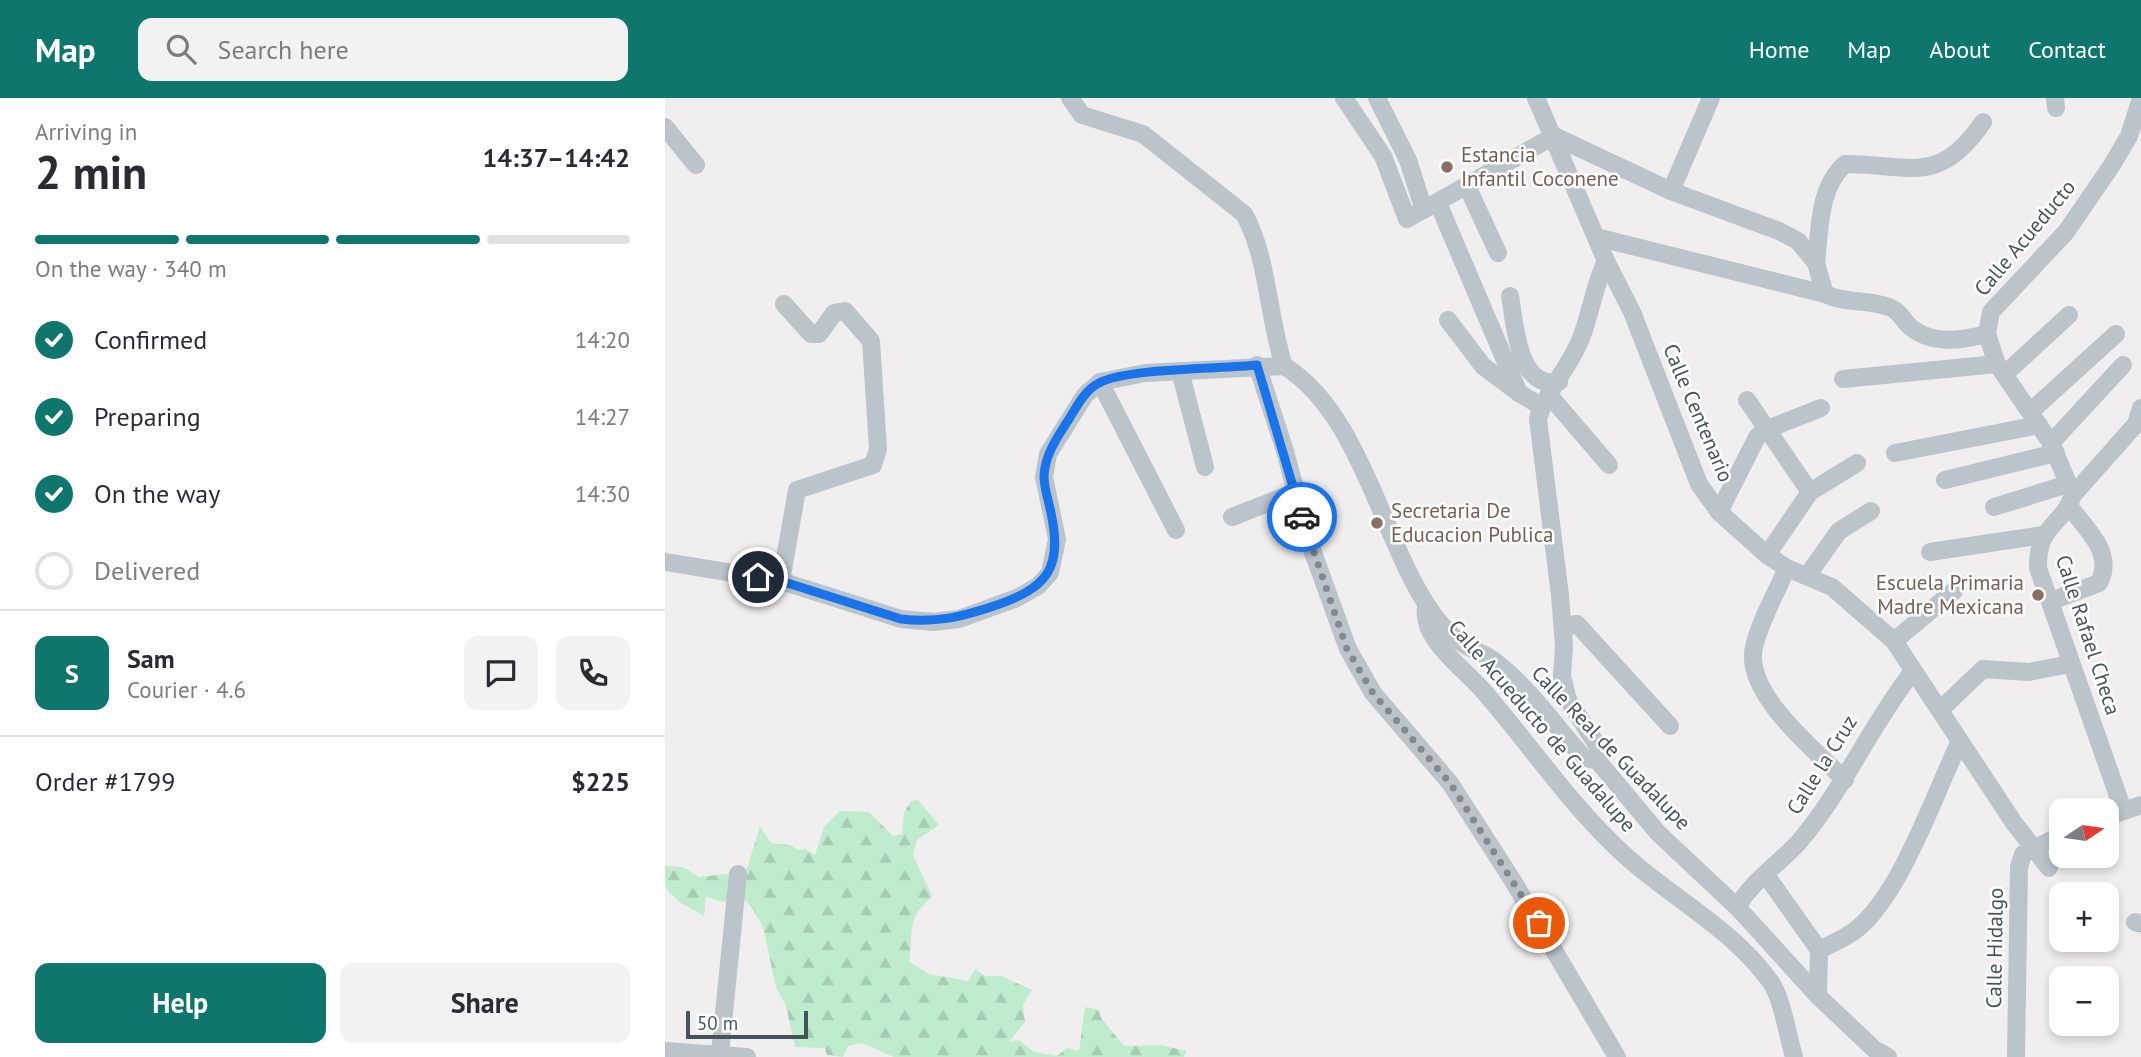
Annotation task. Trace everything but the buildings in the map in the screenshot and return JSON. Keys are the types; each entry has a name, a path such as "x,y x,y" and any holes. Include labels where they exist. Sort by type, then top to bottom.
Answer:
{"street":[{"path":"665,562 781,581 901,619 933,622 958,619 1017,598 1038,586 1050,573 1057,539 1044,477 1048,454 1085,395 1100,382 1145,373 1257,365 1284,366 1274,338 1253,231 1244,214 1143,134 1081,115 1070,98"},
{"path":"1344,98 1383,156 1407,219 1554,136 1671,191 1779,231 1798,242 1816,263"},
{"path":"1377,98 1519,393"},
{"name":"Calle Centenario","path":"1536,98 1606,261 1632,312 1699,484 1719,512 1767,555 1787,568 1832,587 1894,641 2014,823 2049,868"},
{"path":"1671,191 1711,98"},
{"name":"Calle Acueducto","path":"1987,334 1991,312 2066,232 2112,165 2129,136 2141,98"},
{"path":"1825,294 1816,263 1823,203 1830,183 1845,164 1917,169 1935,166 1955,154 1983,122"},
{"path":"665,127 696,165"},
{"path":"1467,186 1498,253"},
{"path":"1596,237 1825,294 1839,301 1888,306 1899,312 1913,329 1943,340 1987,334 2001,369 2053,448 2070,495 2104,554 2105,572 2099,583 2051,601"},
{"path":"1597,760 1599,748 1568,700 1562,676 1563,632 1538,419 1582,337 1598,277 1606,261"},
{"path":"1510,296 1521,357 1540,380 1550,384 1550,395 1609,465"},
{"path":"781,581 797,490 873,465 878,449 871,341 845,312 834,313 819,334 811,334 784,304"},
{"path":"1843,379 2001,369 2069,315"},
{"path":"1448,320 1483,366 1519,393 1550,395"},
{"path":"1895,453 2035,419 2116,334"},
{"path":"1257,365 1310,544 1347,649 1373,693 1450,783 1520,892 1617,1057"},
{"path":"1945,480 2053,448 2123,365"},
{"name":"Calle Real de Guadalupe","path":"1284,366 1302,378 1332,414 1345,435 1427,604 1454,638 1496,661 1584,758 1597,760 1658,833 1738,908 1818,996 1876,1054"},
{"path":"1180,371 1205,467"},
{"path":"1100,382 1176,530"},
{"path":"1747,400 1810,492"},
{"path":"1719,512 1757,437 1765,430 1821,408"},
{"name":"Calle Rafael Checa","path":"2124,810 2038,568 2043,536 2070,495 2136,424 2141,408"},
{"path":"1767,555 1810,492 1857,463"},
{"path":"1232,517 1296,492"},
{"path":"1994,508 2070,495"},
{"path":"1807,576 1839,531 1871,511"},
{"path":"1930,552 2043,536"},
{"path":"1787,568 1754,648 1757,681 1772,704 1845,780"},
{"path":"1894,641 1954,591"},
{"name":"Calle Acueducto de Guadalupe","path":"1427,604 1425,617 1435,640 1490,698 1556,782 1602,833 1674,896 1736,941 1772,984 1794,1057"},
{"path":"1563,632 1570,625 1577,624 1670,726"},
{"path":"1940,709 1983,669 2029,672 2070,664"},
{"name":"Calle la Cruz","path":"1738,908 1745,892 1782,861 1823,814 1886,705 1913,671"},
{"path":"1819,950 1855,931 1873,913 1891,886 1960,741"},
{"path":"2034,846 2049,840"},
{"name":"Calle Hidalgo","path":"2016,1057 2019,867 2023,854 2034,846"},
{"path":"720,1053 738,874"},
{"path":"1766,875 1819,950 1818,996"},
{"path":"665,1051 747,1057"}],"green space":[{"path":"918,800 939,825 917,840 913,855 932,896 914,918 909,962 929,974 968,981 975,969 985,976 1001,976 1032,990 1023,1005 1025,1022 1009,1042 1019,1040 1034,1052 1057,1056 1067,1048 1079,1051 1085,1007 1099,1010 1101,1018 1124,1046 1160,1045 1186,1051 1184,1057 894,1057 862,1043 848,1046 843,1057 827,1055 825,1048 795,1047 786,1006 776,987 763,927 751,906 736,891 732,904 706,897 704,916 679,902 665,887 665,866 683,867 699,877 746,872 760,826 771,843 790,845 798,850 805,849 815,855 824,827 840,811 869,812 893,836 902,834 904,813 911,801"}],"way so far":[{"path":"1302,517 1347,649 1373,693 1450,783 1539,923"}],"place":[{"name":"Estancia Infantil Coconene","path":"1447,167"},
{"name":"Secretaria De Educacion Publica","path":"1377,523"},
{"name":"Escuela Primaria Madre Mexicana","path":"2038,595"}],"route":[{"path":"758,577 781,581 901,619 920,621 958,619 1017,598 1038,586 1050,573 1055,558 1057,539 1044,477 1048,454 1085,395 1100,382 1145,373 1257,365 1285,451 1302,517"}]}
